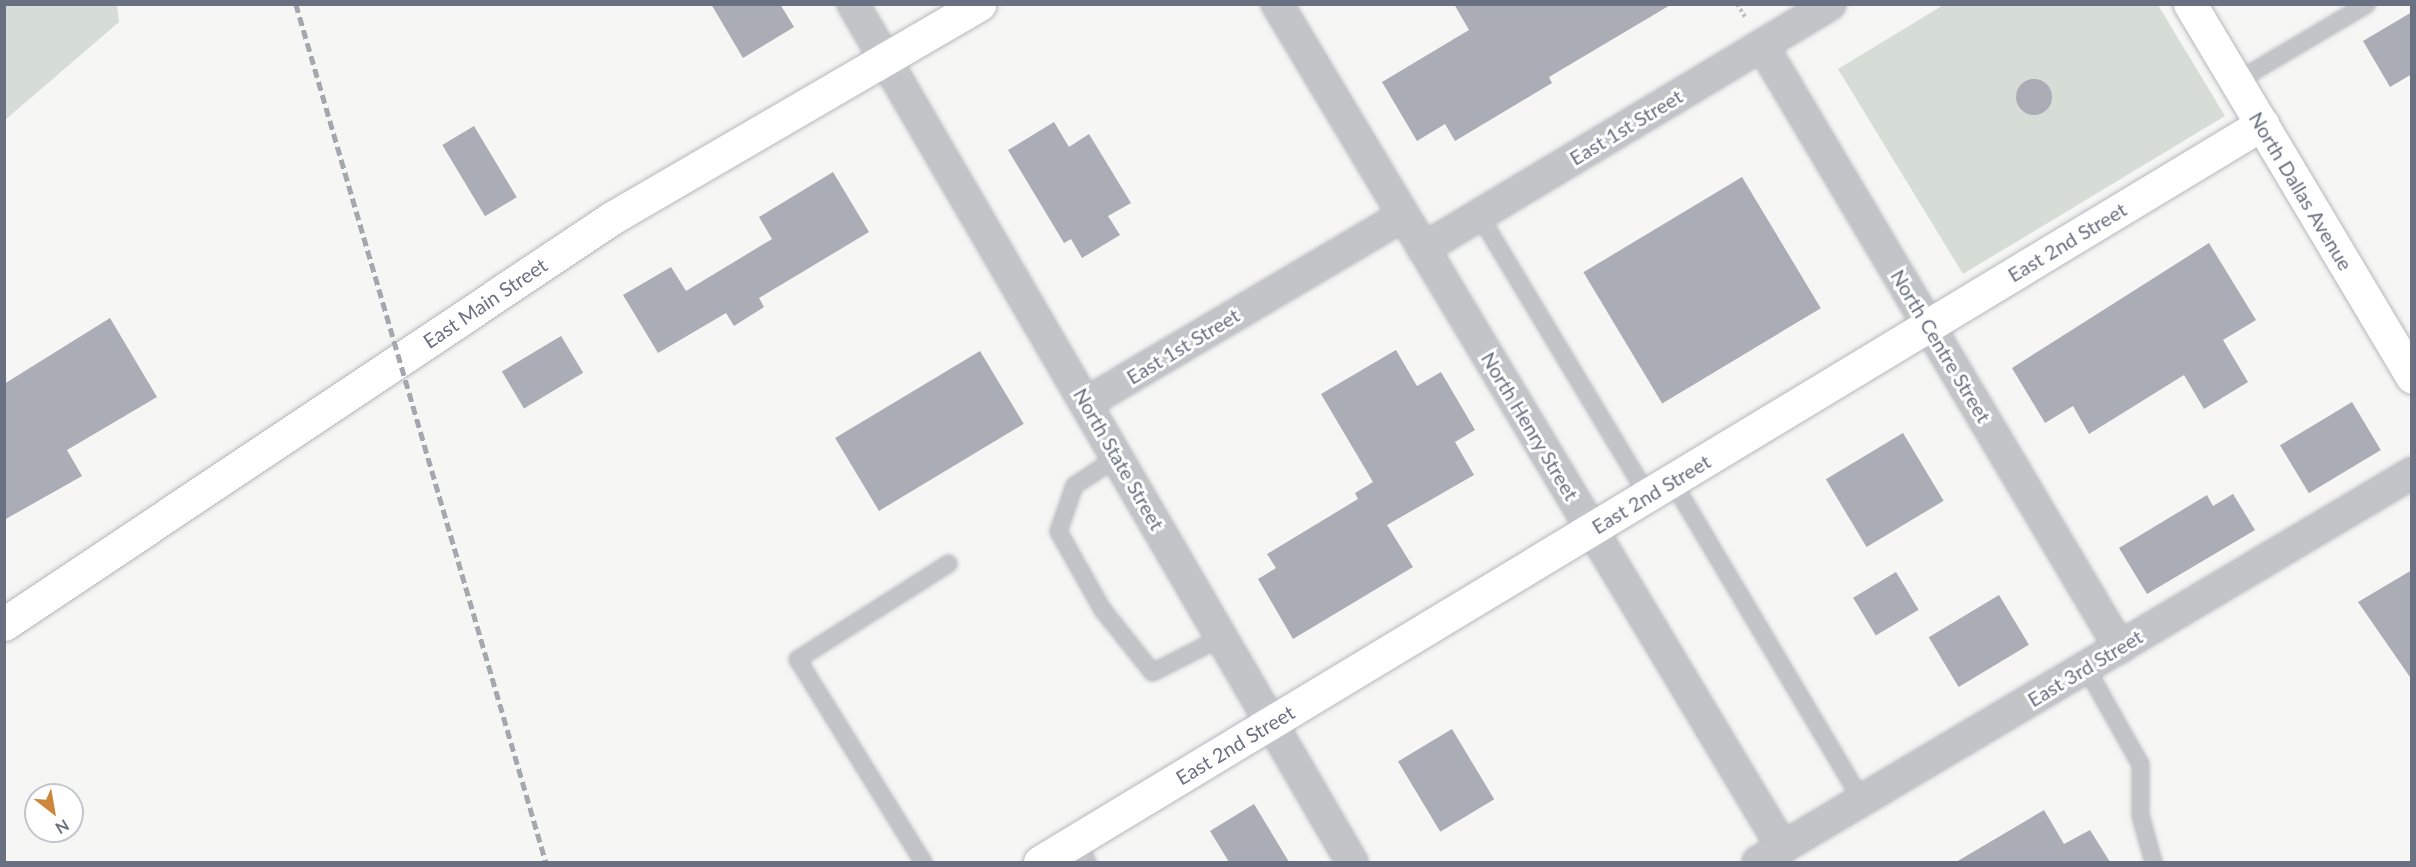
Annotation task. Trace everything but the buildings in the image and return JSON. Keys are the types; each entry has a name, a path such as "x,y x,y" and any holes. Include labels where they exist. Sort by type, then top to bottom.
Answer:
{"street":[{"name":"North State Street","path":"853,4 1088,402 1270,723 1352,862"},
{"name":"East Main Street","path":"4,624 612,218 884,56 979,4"},
{"name":"North Henry Street","path":"1277,4 1592,529 1770,855"},
{"name":"East 1st Street","path":"1423,249 1830,4"},
{"name":"North Dallas Avenue","path":"2190,4 2412,377"},
{"name":"North Centre Street","path":"1762,45 2120,648"},
{"name":"East 2nd Street","path":"1040,862 1081,852 1270,723 2262,124"},
{"name":"East 1st Street","path":"1088,402 1403,216"},
{"name":"East 3rd Street","path":"1770,855 2412,473"}],"lane":[{"path":"2236,81 2366,4"},
{"path":"1479,215 1660,488 1862,801"},
{"path":"1118,456 1074,485 1058,531 1096,599 1152,672 1221,637"},
{"path":"922,862 797,659 948,563"},
{"path":"2086,668 2140,764 2140,815 2153,862"}],"shaded area":[{"path":"5,4 117,5 119,22 5,120"},
{"path":"1945,4 2158,5 2225,116 1963,274 1838,69"}],"railway":[{"path":"296,4 546,862"}]}
